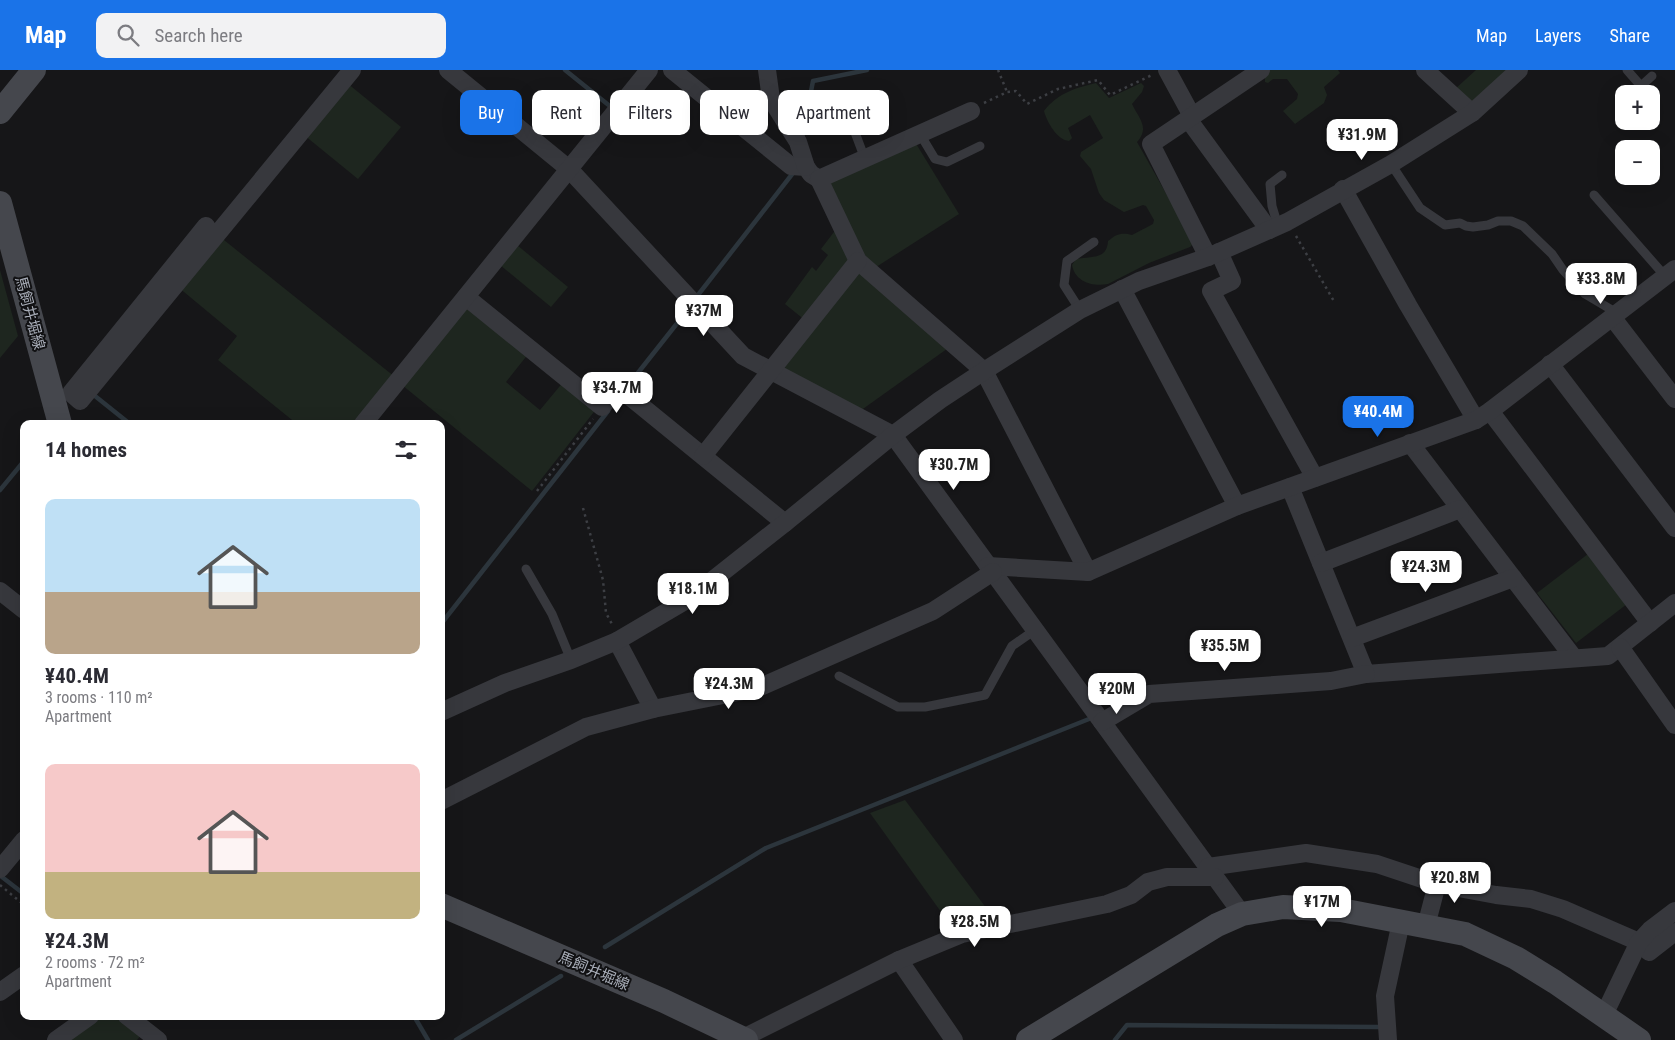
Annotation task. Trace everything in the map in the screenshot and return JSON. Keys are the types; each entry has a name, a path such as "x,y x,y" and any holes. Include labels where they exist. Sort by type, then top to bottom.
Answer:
{"street":[{"path":"0,112 34,70"},
{"path":"64,409 80,401 352,70"},
{"path":"448,70 570,169 743,356 893,435 1242,914"},
{"path":"366,420 649,70"},
{"path":"672,70 791,166 806,166"},
{"path":"767,70 770,99 798,142 806,166 811,174 819,179 858,261 984,371 1088,572"},
{"path":"1261,70 1151,144 1213,255 1232,282 1211,291 1315,478"},
{"path":"1425,70 1472,113"},
{"path":"445,710 505,683 571,660 619,640 690,598 893,435 940,400 984,371 1080,310 1140,281 1213,255 1278,226 1391,164 1472,113 1519,70"},
{"path":"1160,72 1190,118 1278,226"},
{"path":"819,179 971,111"},
{"path":"1343,189 1408,305 1483,416 1650,623"},
{"name":"馬飼井堀線","path":"0,203 64,409"},
{"path":"64,409 71,393 206,226"},
{"path":"703,456 858,261"},
{"path":"445,799 586,727 653,709 758,688 933,612 991,569 1088,572 1237,506 1483,416 1614,315 1672,273"},
{"path":"1122,290 1237,506"},
{"path":"466,297 602,407 618,387 785,523"},
{"path":"1614,315 1675,399"},
{"path":"1550,364 1675,528"},
{"path":"1410,443 1574,658"},
{"path":"1290,487 1366,674"},
{"path":"1321,563 1460,508"},
{"path":"1352,638 1513,578"},
{"path":"0,591 20,607"},
{"path":"1102,722 1148,694 1331,681 1366,674 1608,656 1675,603"},
{"path":"619,640 653,709"},
{"path":"1620,647 1675,725"},
{"path":"0,869 20,845"},
{"path":"742,1039 899,960 962,934 1107,904 1131,895 1148,882 1167,877 1211,872 1306,853 1377,864 1436,884 1496,895 1531,899 1563,909 1639,942 1649,952 1675,932"},
{"path":"1426,926 1436,884"},
{"name":"馬飼井堀線","path":"445,907 664,1001 742,1039"},
{"path":"1028,1040 1217,925 1242,914 1283,907 1341,910 1464,934 1516,958 1555,982 1639,1040"},
{"path":"1604,1015 1639,942 1650,930 1675,911"},
{"path":"1388,1040 1385,996 1401,922"},
{"path":"899,960 954,1040"},
{"path":"0,992 20,979"},
{"path":"56,1040 84,1020"},
{"path":"132,1020 158,1040"}],"lane":[{"path":"1628,70 1641,86 1652,76"},
{"path":"920,134 935,159 947,162 980,146"},
{"path":"856,135 865,158"},
{"path":"1391,164 1420,208 1445,225 1460,223 1473,227 1488,225 1498,221 1511,221 1522,226 1552,254 1563,270 1585,294 1614,315"},
{"path":"1278,226 1272,206 1270,184 1282,175"},
{"path":"1594,195 1672,273"},
{"path":"1080,310 1064,285 1067,261 1094,242"},
{"path":"526,568 552,614 571,660"},
{"path":"839,676 898,707 925,708 985,695 1012,646 1035,630"}],"path":[{"path":"998,70 1006,92"},
{"path":"971,111 1006,92 1016,91 1027,104 1058,89 1098,80 1110,95 1160,72"},
{"path":"1278,226 1335,303"},
{"path":"537,491 602,407"},
{"path":"583,508 603,580 606,613 619,640"},
{"path":"0,886 20,902"}],"shaded area":[{"path":"1270,70 1338,70 1340,73 1324,87 1327,95 1324,103 1295,124 1283,111 1297,99 1298,94 1287,79 1273,79 1268,83 1265,82 1265,76"},
{"path":"1476,70 1508,70 1469,104 1454,90"},
{"path":"347,83 401,127 358,179 304,135"},
{"path":"1096,83 1109,98 1141,83 1144,86 1142,92 1132,104 1143,127 1141,137 1137,142 1194,243 1190,247 1149,263 1108,284 1102,285 1091,284 1077,276 1072,265 1076,259 1101,254 1105,251 1108,241 1114,237 1119,234 1132,235 1153,224 1154,220 1146,206 1143,205 1124,212 1104,200 1099,193 1091,169 1080,156 1081,152 1103,138 1090,115 1068,128 1072,138 1069,141 1057,134 1045,115 1044,111 1049,105 1061,96 1074,89"},
{"path":"915,142 959,214 873,269 857,253 827,185 830,179"},
{"path":"837,228 854,261 806,321 785,304 812,267 816,271 828,255 821,249"},
{"path":"219,236 395,377 360,420 292,420 218,360 237,336 178,287"},
{"path":"517,245 568,287 551,307 500,265"},
{"path":"856,267 951,346 860,411 777,368"},
{"path":"0,270 18,336 0,358"},
{"path":"468,303 529,353 506,382 540,410 564,381 597,408 532,491 402,385"},
{"path":"1588,554 1627,604 1576,643 1537,593"},
{"path":"905,800 996,921 954,930 870,813"},
{"path":"95,1020 122,1020 141,1035 137,1040 66,1040"}],"waterway":[{"path":"565,70 610,106"},
{"path":"802,138 813,81 867,70"},
{"path":"698,295 793,173"},
{"path":"626,388 686,312"},
{"path":"95,396 125,420"},
{"path":"445,619 608,411"},
{"path":"0,490 20,466"},
{"path":"605,947 766,848 1089,719"},
{"path":"2,877 20,891"},
{"path":"456,1040 561,976"},
{"path":"416,1020 428,1040"},
{"path":"1115,1040 1127,1025 1379,1027"}]}
